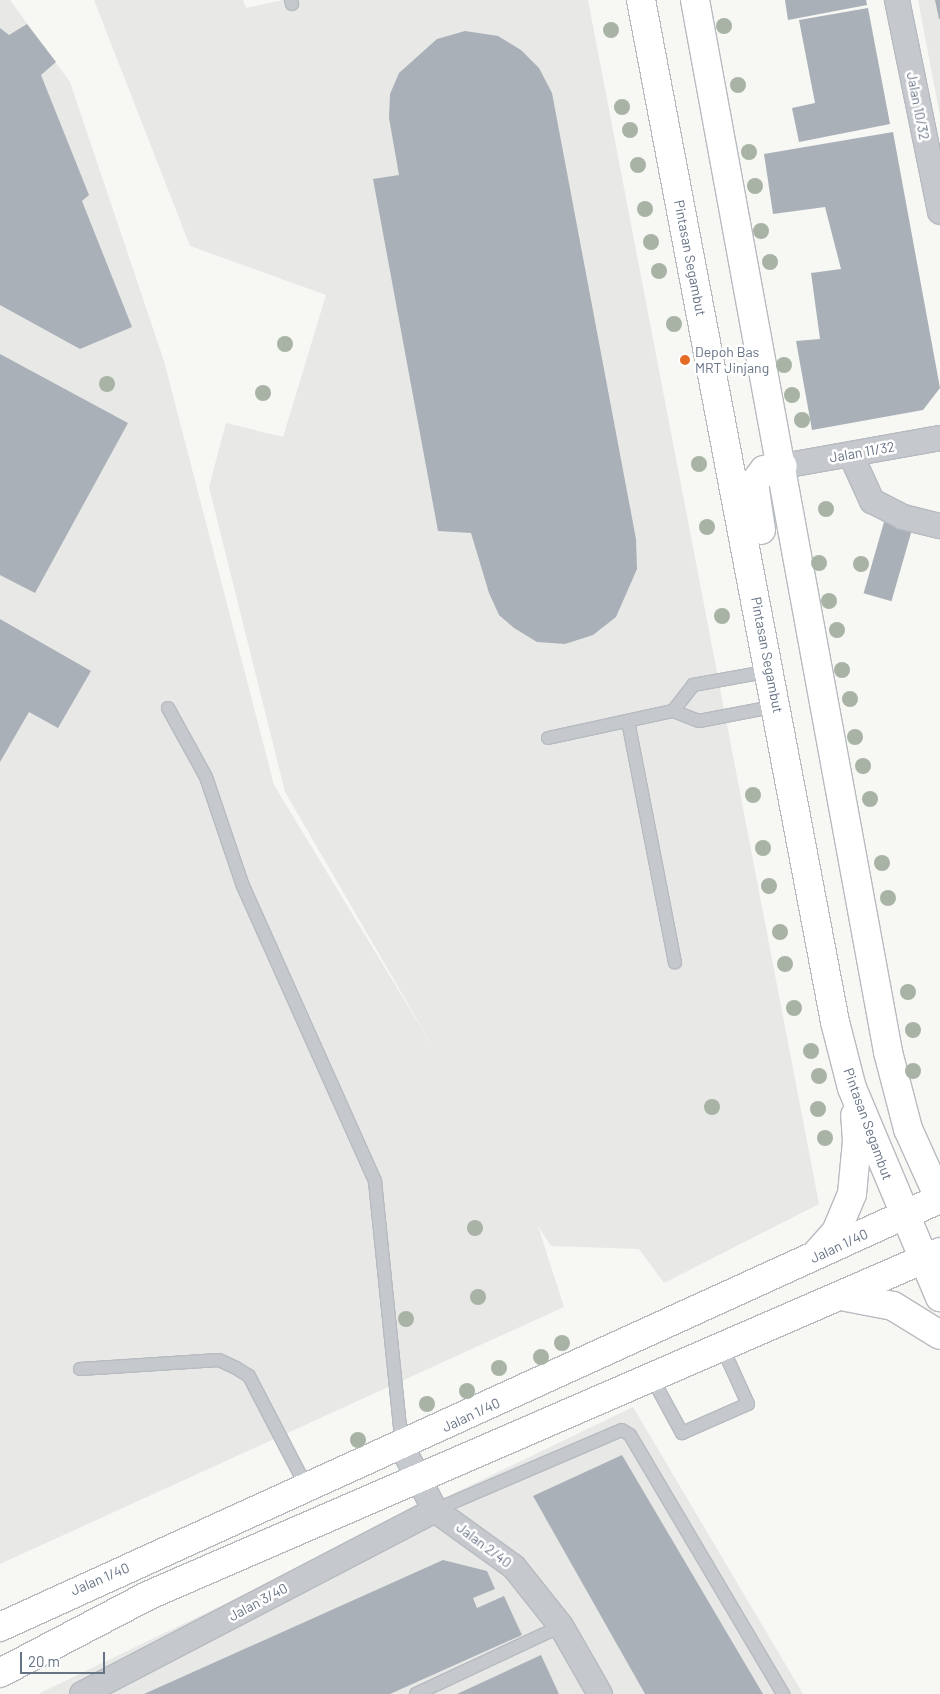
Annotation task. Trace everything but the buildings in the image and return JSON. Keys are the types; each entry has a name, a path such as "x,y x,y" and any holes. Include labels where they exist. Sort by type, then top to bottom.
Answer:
{"main road":[{"name":"Pintasan Segambut","path":"641,0 769,665 835,1022 852,1088 903,1216 931,1255 940,1296"},
{"path":"695,0 783,466 888,1052 908,1129 940,1199"},
{"path":"769,665 769,592 754,483 764,470 783,466"},
{"path":"811,1259 836,1232 852,1194 857,1141 852,1088"},
{"name":"Jalan 1/40","path":"0,1627 306,1486 402,1446 940,1199"},
{"path":"0,1673 147,1596 652,1378 724,1349 931,1255"},
{"path":"841,1296 894,1306 940,1335"}],"street":[{"name":"Jalan 10/32","path":"897,0 940,212"},
{"name":"Jalan 11/32","path":"783,466 940,438"},
{"path":"851,455 872,501 903,517 940,526"},
{"name":"Jalan 2/40","path":"402,1446 435,1510 514,1567 561,1626 600,1694"},
{"name":"Jalan 3/40","path":"82,1694 435,1510"}],"lane":[{"path":"673,711 693,685 769,665"},
{"path":"548,738 673,711 698,720 776,706"},
{"path":"168,708 206,777 243,886 375,1181 402,1446"},
{"path":"628,720 675,962"},
{"path":"652,1378 682,1432 748,1404 724,1349"},
{"path":"80,1369 219,1360 236,1368 249,1376 306,1486"},
{"path":"435,1510 622,1430 630,1435 784,1694"},
{"path":"416,1694 561,1626"}],"shaded area":[{"path":"0,0 10,0 70,82 164,361 274,785 433,1047 285,792 209,487 226,423 283,437 326,295 190,246 94,0 243,0 246,8 283,0 588,0 819,1204 664,1283 639,1249 551,1246 538,1226 564,1307 0,1564"},
{"path":"918,0 940,0 940,116"},
{"path":"633,1407 803,1694 38,1694"}],"place":[{"name":"Depoh Bas MRT Jinjang","path":"685,360"}]}
